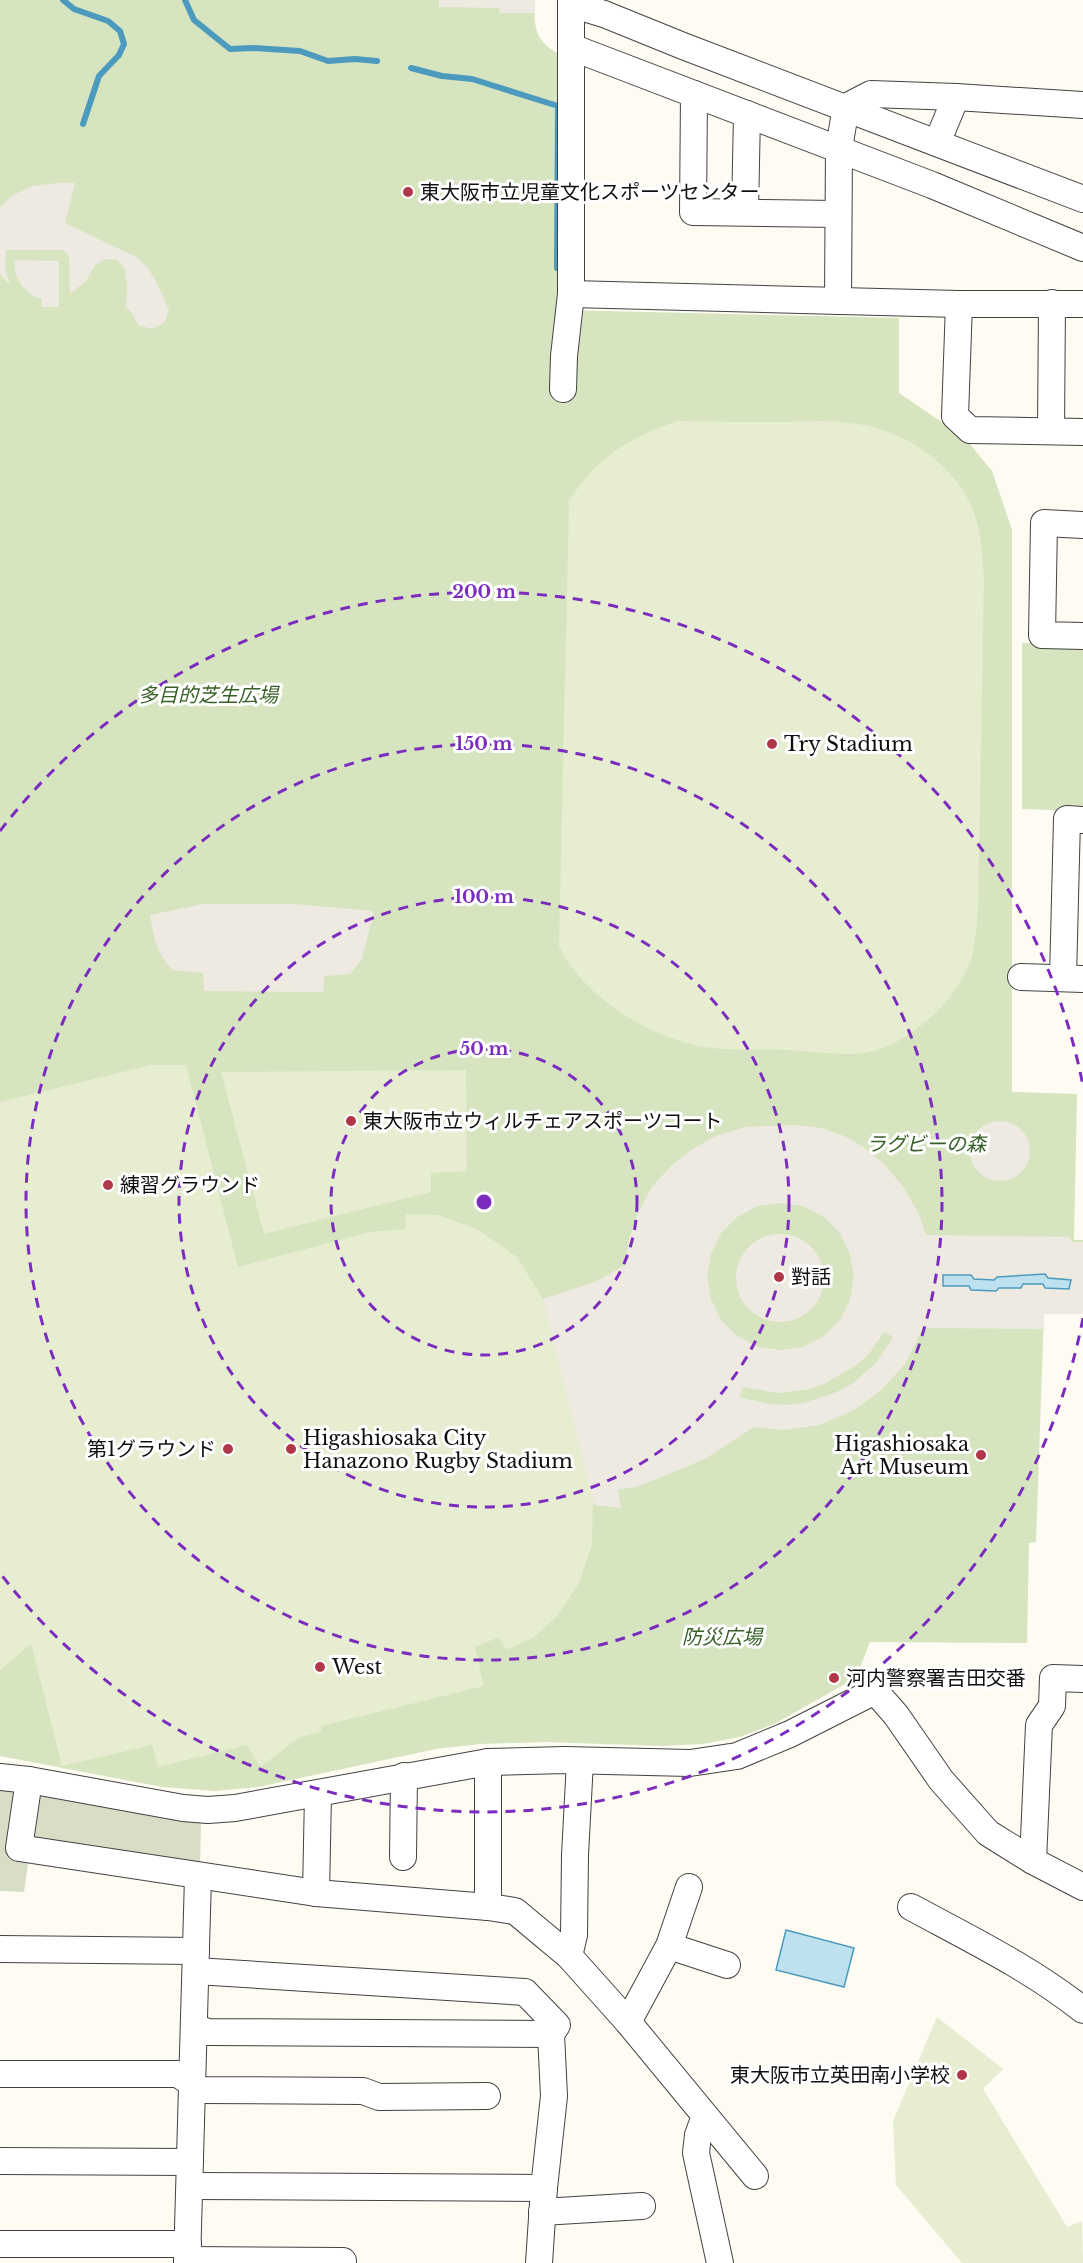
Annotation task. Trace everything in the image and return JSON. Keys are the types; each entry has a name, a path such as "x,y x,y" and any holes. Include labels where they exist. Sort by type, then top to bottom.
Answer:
{"street":[{"path":"563,389 571,294 571,2 1083,199"},
{"path":"571,47 932,184 1083,248"},
{"path":"694,94 693,212 838,214"},
{"path":"846,107 871,94 1083,105"},
{"path":"937,143 956,97"},
{"path":"838,301 839,148 846,107"},
{"path":"745,213 747,114"},
{"path":"571,294 959,304 1083,304"},
{"path":"1051,431 1052,303"},
{"path":"959,304 955,416 970,429 1083,432"},
{"path":"1083,525 1044,524 1042,635 1083,636"},
{"path":"1021,977 1073,978 1074,911 1067,819 1083,819"},
{"path":"1033,1861 1039,1725 1052,1706 1053,1678 1083,1679"},
{"path":"0,1777 29,1780 183,1808 208,1810 235,1808 488,1762 690,1763 737,1756 790,1734 875,1691 896,1715 941,1780 988,1833 1033,1861 1083,1887"},
{"path":"569,1956 574,1935 580,1761"},
{"path":"488,1762 488,1907"},
{"path":"403,1857 404,1776"},
{"path":"29,1780 19,1848 198,1877 316,1893 515,1911 569,1956 628,2022 755,2176"},
{"path":"316,1893 318,1794"},
{"path":"187,2256 198,1877"},
{"path":"628,2022 669,1946 688,1887"},
{"path":"911,1907 1022,1967 1083,2010"},
{"path":"669,1946 727,1965"},
{"path":"0,1949 196,1961 525,1992 557,2025 551,2034 554,2096 539,2263"},
{"path":"195,2028 208,2032 551,2034"},
{"path":"0,2074 178,2074 201,2090 363,2091 379,2097 488,2096"},
{"path":"705,2115 698,2135 696,2153 720,2263"},
{"path":"0,2161 642,2206"},
{"path":"0,2244 187,2256 343,2261"}],"green space":[{"path":"0,0 535,0 538,34 547,46 562,56 561,310 899,318 899,393 965,438 992,471 1012,530 1012,1092 1077,1094 1074,1240 1083,1240 1083,1314 1044,1314 1036,1542 1029,1543 1027,1643 870,1642 856,1678 774,1724 740,1737 703,1744 661,1746 546,1742 480,1744 436,1749 258,1787 215,1791 162,1787 0,1756"},
{"name":"Try Stadium","path":"677,421 834,422 870,426 888,432 905,439 937,460 962,489 977,522 984,577 976,934 970,963 960,984 950,997 910,1034 879,1049 847,1054 725,1049 687,1043 652,1030 604,1000 577,974 559,947 569,501 591,472 615,451 643,434"},
{"path":"1022,643 1083,645 1083,811 1022,809"},
{"name":"Higashiosaka City Hanazono Rugby Stadium","path":"151,1065 186,1065 238,1267 370,1232 405,1229 406,1214 438,1215 477,1229 517,1257 543,1299 593,1496 592,1545 579,1583 557,1616 533,1638 506,1650 499,1637 475,1647 484,1686 321,1726 321,1732 300,1737 260,1767 247,1745 158,1767 152,1745 62,1766 31,1644 0,1670 0,1102"},
{"name":"東大阪市立ウィルチェアスポーツコート","path":"466,1070 467,1171 431,1173 431,1192 264,1234 221,1072"},
{"path":"0,1789 10,1790 19,1798 29,1857 24,1892 0,1891"},
{"path":"39,1793 201,1822 200,1870 33,1843 32,1798"},
{"path":"937,2017 1003,2069 983,2089 1067,2227 1082,2221 1083,2263 962,2263 896,2185 893,2121"}],"shaded area":[{"path":"439,0 535,0 534,13 500,13 499,8 439,7"},
{"path":"75,183 65,223 136,257 146,266 155,279 169,310 164,323 152,329 138,325 126,307 125,269 117,260 106,259 95,265 86,281 70,294 69,257 63,250 6,250 5,267 10,285 0,274 0,207 13,195 33,186"},
{"path":"14,260 59,261 59,307 42,307 42,299 33,296 22,286 16,275"},
{"path":"204,904 293,904 374,911 362,959 350,974 324,976 323,992 204,991 203,973 172,970 162,957 155,941 150,915"},
{"path":"994,1121 1006,1121 1022,1129 1028,1139 1030,1151 1028,1163 1022,1173 1006,1181 994,1181 978,1173 970,1157 970,1145 978,1129"},
{"path":"795,1125 821,1128 844,1136 865,1148 885,1165 904,1188 919,1214 926,1235 1068,1237 1072,1242 1083,1242 1083,1314 1044,1314 1044,1329 923,1328 906,1363 880,1391 854,1410 819,1425 784,1430 754,1427 705,1459 639,1486 618,1490 621,1508 594,1505 543,1299 595,1282 625,1265 629,1239 638,1213 651,1188 670,1167 691,1150 716,1136 745,1127","holes":["781,1203 803,1206 824,1217 840,1233 850,1254 854,1277 850,1300 840,1320 824,1336 803,1347 780,1350 758,1347 737,1336 721,1320 711,1299 707,1276 711,1254 721,1233 737,1217 758,1206","997,1277 1068,1278 1069,1289 1045,1288 1043,1284 1023,1284 1021,1288 999,1288 996,1291 972,1290 969,1286 974,1279 994,1280","884,1332 893,1337 876,1363 853,1383 837,1392 804,1403 786,1405 739,1397 743,1387 778,1393 810,1389 824,1384 855,1366 868,1355"]},
{"path":"780,1234 805,1241 817,1253 824,1278 817,1303 805,1315 780,1322 755,1315 743,1303 736,1278 743,1253 755,1241"}],"water":[{"path":"1045,1274 1048,1278 1071,1280 1069,1289 1045,1288 1043,1284 1023,1284 1021,1288 999,1288 996,1291 971,1290 969,1286 943,1286 943,1275 971,1275 974,1279 994,1280 997,1277"},
{"path":"786,1930 854,1948 844,1987 776,1970"}],"waterway":[{"path":"63,0 74,9 108,21 120,31 124,44 119,55 99,76 83,124"},
{"path":"185,0 194,20 230,49 300,51 328,61 355,59 377,61"},
{"path":"411,68 442,76 472,79 558,106 557,268"}],"place":[{"name":"東大阪市立児童文化スポーツセンター","path":"408,192"},
{"name":"Try Stadium","path":"772,744"},
{"name":"東大阪市立ウィルチェアスポーツコート","path":"351,1121"},
{"name":"練習グラウンド","path":"108,1185"},
{"name":"對話","path":"779,1277"},
{"name":"第1グラウンド","path":"228,1449"},
{"name":"Higashiosaka City Hanazono Rugby Stadium","path":"291,1449"},
{"name":"Higashiosaka Art Museum","path":"981,1455"},
{"name":"West","path":"320,1667"},
{"name":"河内警察署吉田交番","path":"834,1678"},
{"name":"東大阪市立英田南小学校","path":"962,2075"}],"park label":[{"name":"多目的芝生広場","path":"208,695"},
{"name":"ラグビーの森","path":"926,1144"},
{"name":"防災広場","path":"722,1637"}]}
